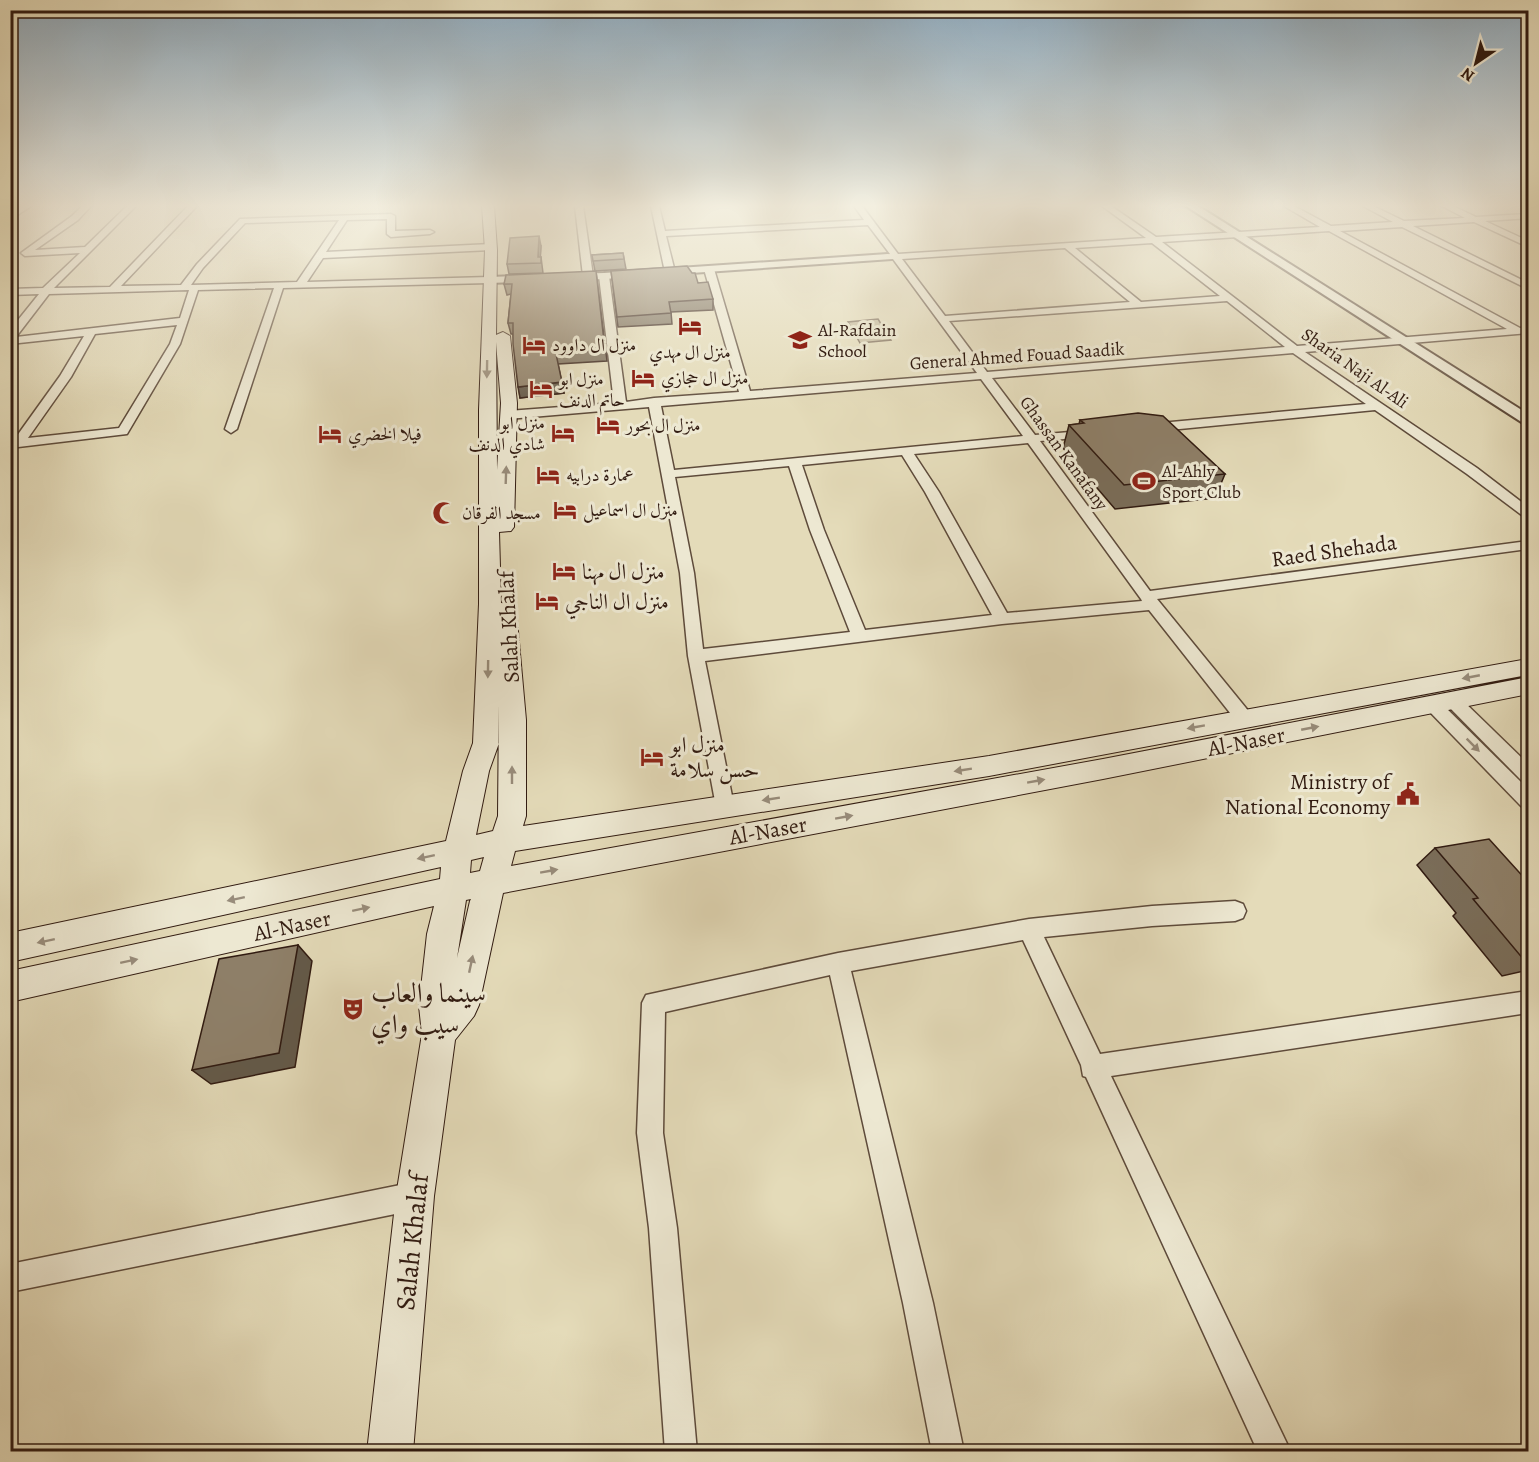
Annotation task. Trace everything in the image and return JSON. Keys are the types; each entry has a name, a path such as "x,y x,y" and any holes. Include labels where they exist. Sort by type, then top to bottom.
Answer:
{"main road":[{"name":"Salah Khalaf","path":"439,1034 462,1005 491,881 512,816 513,720 505,623 504,507 509,403 494,274"},
{"name":"Salah Khalaf","path":"390,1452 415,1196 439,1034 436,1006 442,944 458,850 476,771 486,743 490,603 486,469 495,274"},
{"name":"Al-Naser","path":"10,948 504,841 989,766 1528,667"},
{"name":"Al-Naser","path":"10,987 491,881 1103,769 1528,686"}],"street":[{"path":"10,339 46,291 62,274"},
{"path":"113,289 127,274"},
{"path":"14,444 123,431 176,344 184,321 189,288 196,274"},
{"path":"300,285 308,274"},
{"path":"10,292 495,280 633,274"},
{"path":"711,274 745,394"},
{"name":"Ghassan Kanafany","path":"906,274 1032,439 1149,600 1244,718"},
{"path":"1102,274 1137,303"},
{"name":"Sharia Naji Al-Ali","path":"1198,274 1297,351 1472,471 1528,513"},
{"path":"1301,274 1528,420"},
{"path":"1414,274 1525,333"},
{"path":"1504,274 1528,286"},
{"path":"604,276 620,404"},
{"path":"231,429 279,286"},
{"path":"941,319 1229,298"},
{"path":"10,339 91,333 184,321"},
{"path":"14,444 65,376 91,333"},
{"name":"General Ahmed Fouad Saadik","path":"508,415 654,401 1525,333"},
{"path":"654,401 687,573 696,656 724,806"},
{"path":"1139,429 1377,406"},
{"path":"668,474 1103,432"},
{"path":"906,452 932,492 1002,619"},
{"path":"794,461 817,530 860,637"},
{"name":"Raed Shehada","path":"696,656 1149,600 1528,546"},
{"path":"1442,702 1528,776"},
{"path":"1442,702 1528,801"},
{"path":"681,1452 663,1228 650,1133 654,1004 838,963 1029,929 1152,916 1235,911"},
{"path":"1029,929 1275,1452"},
{"path":"838,963 918,1303 948,1452"},
{"path":"1092,1067 1528,1002"},
{"path":"10,1278 415,1196"}],"shaded area":[{"path":"878,319 891,340 860,343 848,322"}],"building":[{"path":"596,274 605,350 556,354 562,382 518,387 513,323 508,323 512,284 504,284 506,275"},
{"path":"611,274 695,274 698,283 708,282 713,299 669,302 671,313 617,317"},
{"path":"1138,413 1163,416 1225,474 1124,485 1069,425 1084,423 1080,420"},
{"path":"1489,839 1528,882 1528,959 1524,960 1473,899 1478,898 1435,848"},
{"path":"298,945 279,1053 192,1070 219,959"}],"place":[{"name":"منزل ال مهدي","path":"690,326"},
{"name":"Al-Rafdain School","path":"800,340"},
{"name":"منزل ال داوود","path":"534,345"},
{"name":"منزل ال حجازي","path":"643,378"},
{"name":"منزل ابو حاتم الدنف","path":"541,389"},
{"name":"منزل ال بحور","path":"608,425"},
{"name":"منزل ابو شادي الدنف","path":"563,433"},
{"name":"فيلا الخضري","path":"330,434"},
{"name":"عمارة درابيه","path":"548,475"},
{"name":"Al-Ahly Sport Club","path":"1144,481"},
{"name":"منزل ال اسماعيل","path":"565,510"},
{"name":"مسجد الفرقان","path":"444,513"},
{"name":"منزل ال مهنا","path":"564,571"},
{"name":"منزل ال الناجي","path":"547,601"},
{"name":"منزل ابو حسن سلامة","path":"652,757"},
{"name":"Ministry of National Economy","path":"1408,794"},
{"name":"سينما والعاب سيب واي","path":"353,1009"}]}
